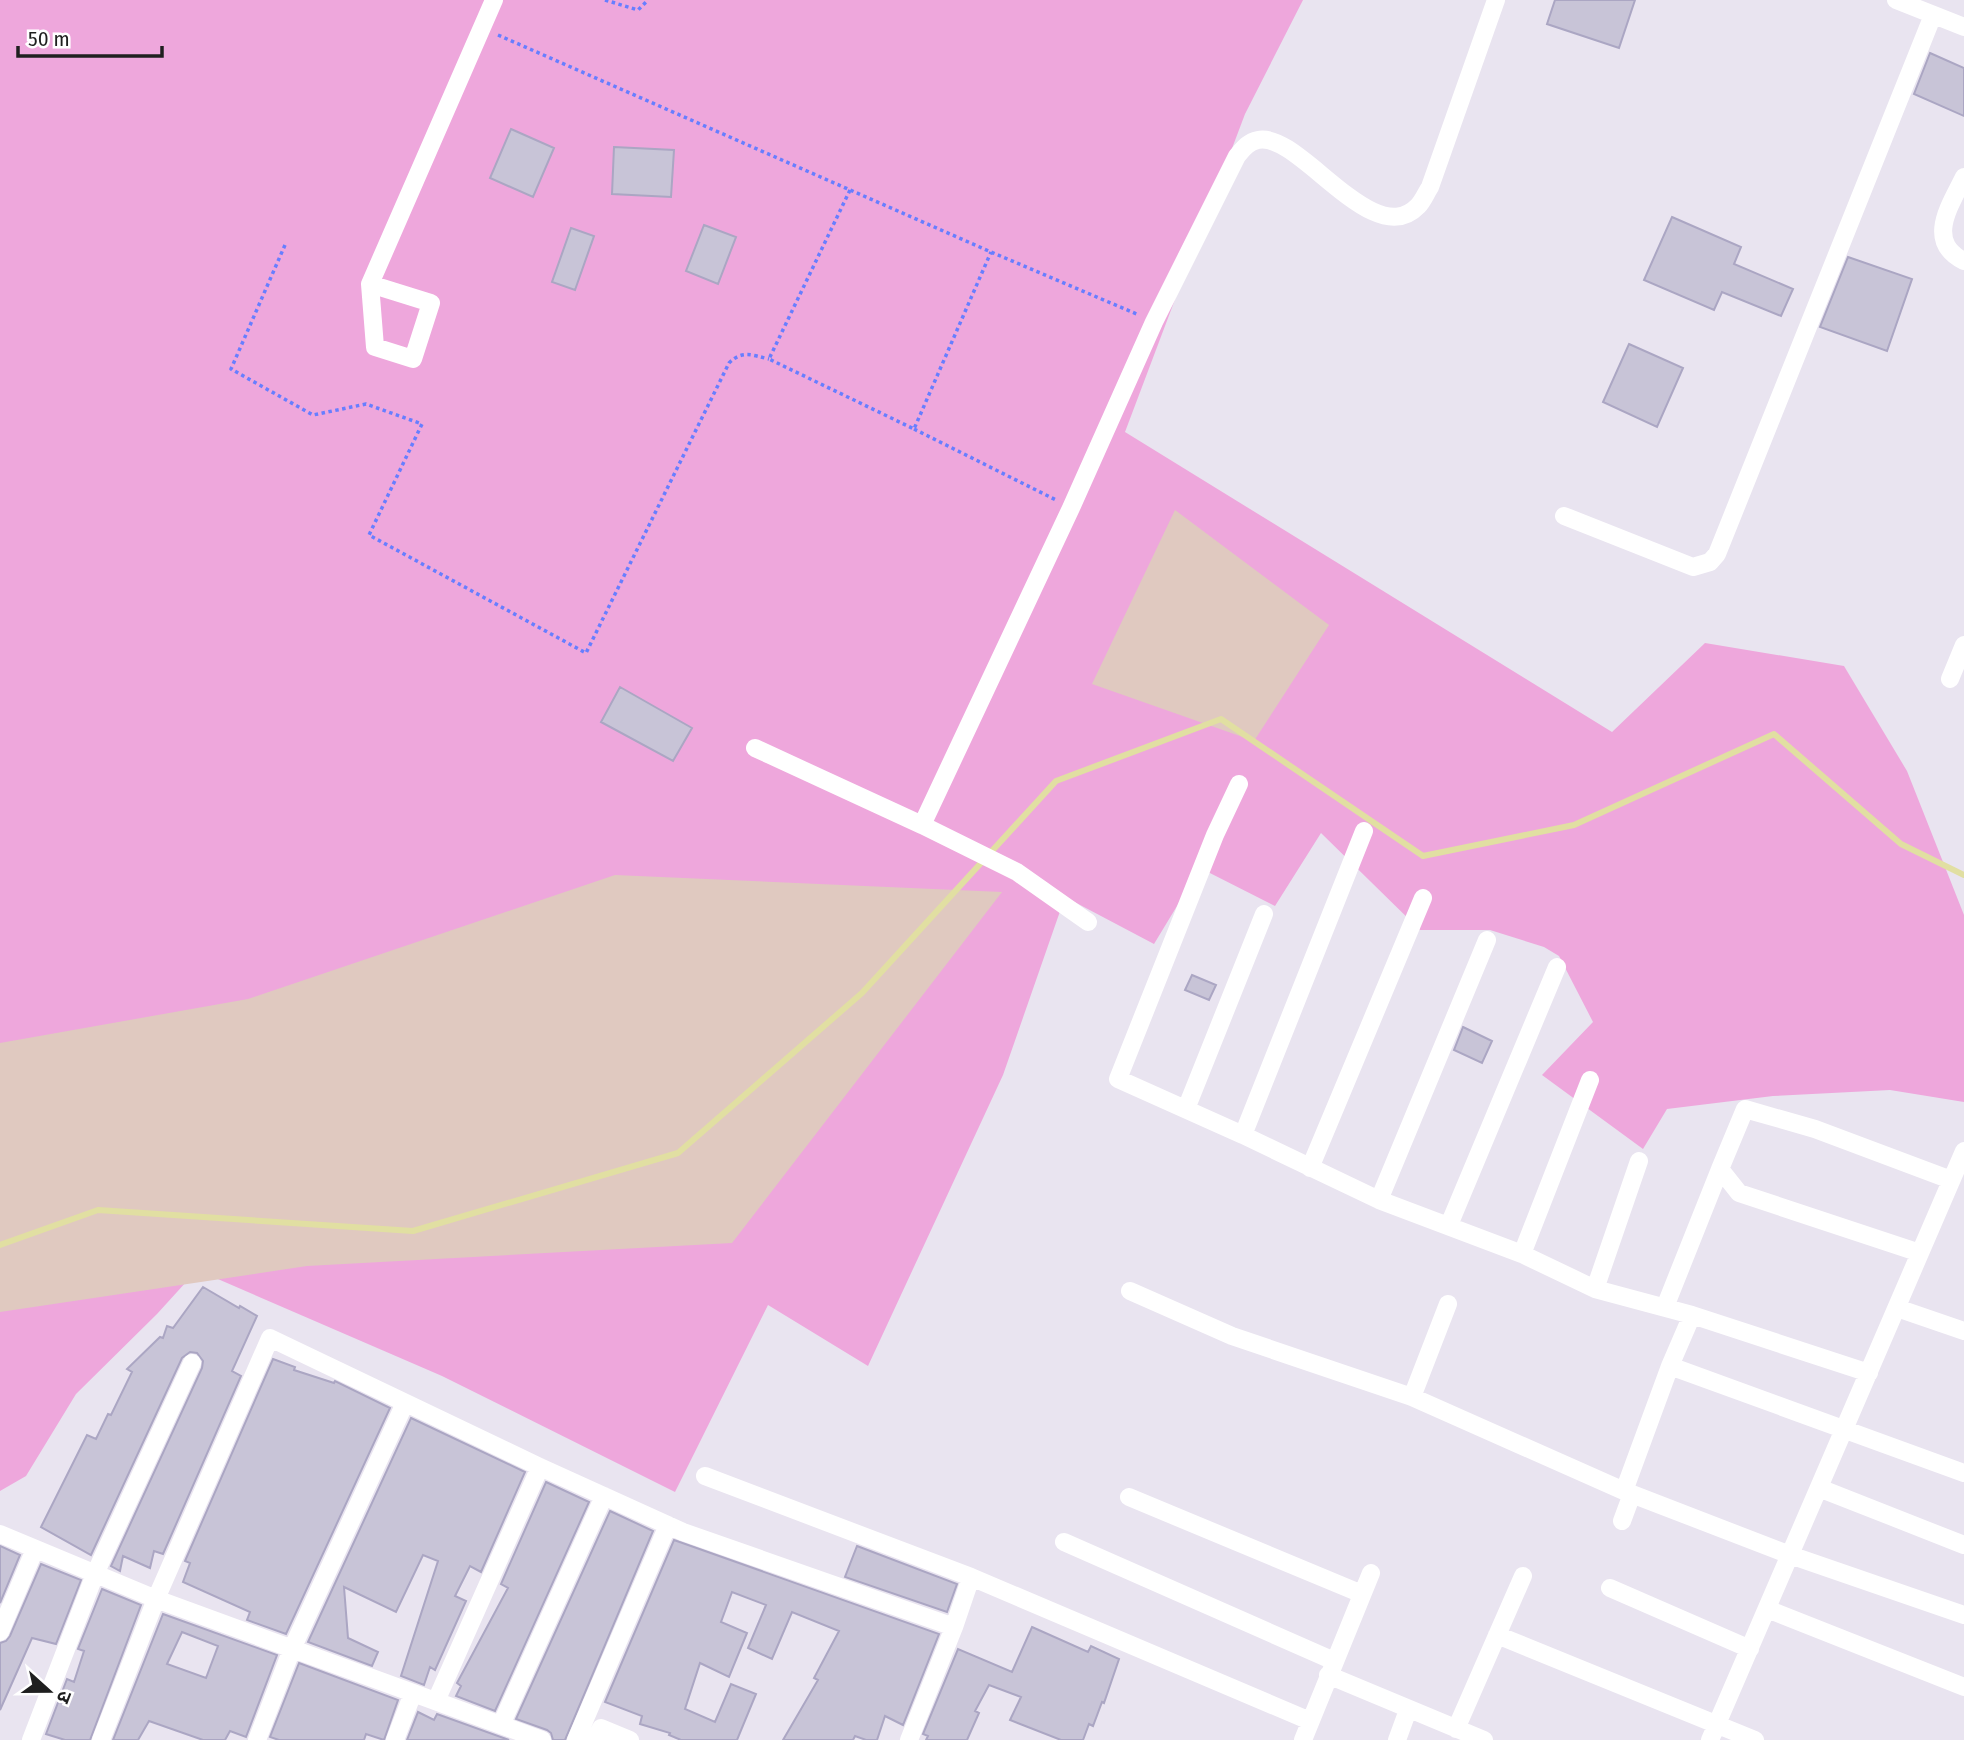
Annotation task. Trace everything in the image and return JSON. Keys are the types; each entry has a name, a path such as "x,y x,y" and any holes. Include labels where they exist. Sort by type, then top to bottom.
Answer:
{"street":[{"path":"370,284 431,303 413,359 375,347 370,284 494,0"},
{"path":"922,825 1071,508 1154,322 1237,156 1247,144 1259,139 1270,140 1285,147 1358,203 1387,216 1403,215 1418,206 1430,187 1496,0"},
{"path":"1896,0 1964,27"},
{"path":"1564,516 1693,566 1703,566 1717,554 1933,15"},
{"path":"1964,177 1945,218 1943,239 1950,252 1964,261"},
{"path":"1950,679 1964,645"},
{"path":"755,748 1017,872 1088,922"},
{"path":"1239,784 1215,835 1118,1079 1244,1135 1379,1200 1522,1254 1595,1289 1692,1315 1868,1373"},
{"path":"1244,1135 1364,831"},
{"path":"1310,1168 1423,898"},
{"path":"1186,1109 1264,914"},
{"path":"1379,1200 1487,940"},
{"path":"1449,1225 1557,967"},
{"path":"1522,1254 1590,1080"},
{"path":"1665,1307 1745,1109 1815,1129 1951,1180"},
{"path":"1714,1733 1964,1151"},
{"path":"1595,1289 1639,1161"},
{"path":"1720,1169 1739,1193 1920,1253"},
{"path":"1130,1291 1232,1336 1412,1397 1628,1493 1790,1555 1964,1615"},
{"path":"1412,1397 1448,1304"},
{"path":"1897,1308 1964,1331"},
{"path":"1622,1521 1628,1493 1670,1366 1692,1315"},
{"path":"101,1740 156,1599 270,1338 668,1525 954,1627"},
{"path":"31,1740 95,1574 192,1363"},
{"path":"1670,1366 1964,1473"},
{"path":"257,1740 292,1648 405,1403"},
{"path":"436,1701 540,1467"},
{"path":"705,1476 971,1577 1310,1721"},
{"path":"1819,1488 1964,1545"},
{"path":"501,1725 604,1496"},
{"path":"1129,1497 1362,1594"},
{"path":"576,1740 668,1525"},
{"path":"0,1534 156,1599 542,1740"},
{"path":"1064,1542 1331,1668 1408,1710 1484,1740"},
{"path":"0,1632 35,1549"},
{"path":"1303,1740 1371,1573"},
{"path":"1456,1729 1523,1576"},
{"path":"909,1740 971,1577"},
{"path":"1610,1588 1750,1649"},
{"path":"1767,1609 1964,1687"},
{"path":"1497,1635 1714,1733 1755,1740"},
{"path":"395,1740 413,1693"},
{"path":"1396,1740 1408,1710"},
{"path":"595,1740 601,1728 630,1740"}],"path":[{"path":"605,0 638,10 648,0"},
{"path":"481,27 1154,322"},
{"path":"769,359 850,190"},
{"path":"285,245 231,369 313,415 366,404 422,424 369,535 586,653 729,363 745,353 769,359 1071,508"},
{"path":"914,429 990,252"}],"shaded area":[{"path":"0,0 1303,0 1245,114 1125,432 1612,732 1705,643 1844,666 1907,771 1964,915 1964,1102 1890,1090 1773,1096 1667,1109 1643,1149 1542,1075 1593,1022 1559,956 1544,947 1490,930 1420,930 1321,833 1275,906 1200,868 1154,944 1065,897 1003,1075 868,1366 768,1305 675,1492 442,1376 197,1270 157,1314 76,1394 26,1476 0,1491"},
{"path":"1175,510 1329,625 1254,741 1092,684"},
{"path":"615,875 1002,892 732,1243 307,1266 0,1312 0,1043 248,999"}],"building":[{"path":"1555,0 1635,0 1619,48 1547,24"},
{"path":"1930,53 1964,68 1964,116 1914,94"},
{"path":"511,129 554,148 533,197 490,178"},
{"path":"614,147 674,150 671,197 612,194"},
{"path":"1672,217 1741,247 1734,264 1793,289 1781,316 1722,292 1714,310 1644,280"},
{"path":"704,225 736,237 718,284 686,271"},
{"path":"571,228 594,236 575,290 552,282"},
{"path":"1848,257 1912,279 1887,351 1820,327"},
{"path":"1629,344 1683,368 1657,427 1603,402"},
{"path":"620,687 692,728 673,761 601,722"},
{"path":"1192,975 1216,985 1209,1000 1185,990"},
{"path":"1463,1027 1492,1041 1482,1063 1454,1050"},
{"path":"203,1287 257,1316 232,1371 241,1376 163,1554 154,1551 150,1568 123,1556 120,1571 111,1566 202,1368 203,1361 197,1353 190,1352 182,1358 91,1555 41,1527 87,1435 96,1439 108,1414 111,1415 132,1372 127,1369 160,1337 163,1338 167,1326 173,1328"},
{"path":"273,1359 295,1367 294,1370 334,1383 335,1381 390,1408 286,1634 247,1620 250,1612 183,1582 190,1563 185,1561"},
{"path":"411,1418 525,1472 481,1572 470,1566 455,1596 466,1601 435,1670 430,1667 424,1685 401,1676 438,1561 423,1555 396,1612 344,1587 348,1638 378,1652 372,1666 308,1642"},
{"path":"546,1482 589,1502 495,1711 456,1696 461,1686 457,1683 508,1588 501,1584"},
{"path":"610,1511 653,1531 565,1740 553,1740 547,1730 516,1719"},
{"path":"674,1540 939,1634 903,1725 885,1716 877,1740 855,1736 853,1740 783,1740 818,1680 814,1678 839,1631 792,1612 772,1659 748,1648 766,1605 732,1592 721,1622 747,1633 729,1677 700,1663 685,1709 715,1722 731,1684 756,1694 737,1740 681,1740 669,1735 670,1733 640,1724 642,1716 605,1702"},
{"path":"0,1546 20,1555 0,1603"},
{"path":"857,1546 957,1584 947,1612 845,1577"},
{"path":"41,1564 81,1580 56,1644 32,1638 0,1710 0,1643 10,1636"},
{"path":"102,1589 141,1605 90,1740 65,1740 46,1734 67,1679 74,1682 84,1651 78,1649"},
{"path":"163,1614 277,1655 246,1737 230,1731 225,1740 203,1740 149,1721 138,1740 113,1740","holes":["182,1632 218,1646 206,1678 167,1664"]},
{"path":"1032,1627 1088,1652 1091,1646 1119,1659 1104,1703 1102,1702 1093,1726 1089,1724 1083,1740 1061,1740 1010,1720 1021,1697 989,1685 975,1711 979,1713 967,1740 926,1740 928,1736 923,1734 958,1649 1012,1672"},
{"path":"299,1663 398,1700 384,1740 366,1734 364,1740 279,1740 270,1737"},
{"path":"418,1712 434,1720 437,1714 509,1740 407,1740"}],"waterway":[{"path":"0,1245 98,1210 413,1231 678,1153 862,993 1056,781 1221,719 1423,856 1574,825 1774,734 1901,844 1964,875"}]}
